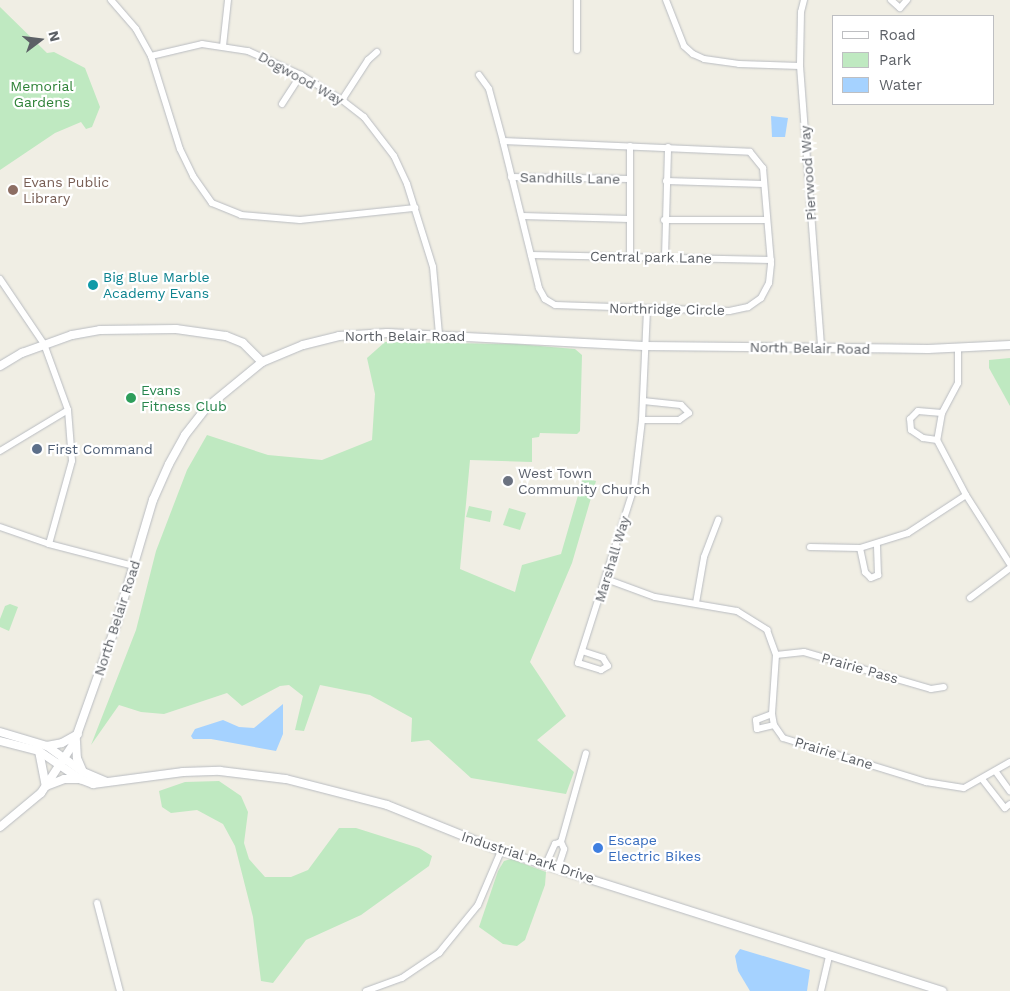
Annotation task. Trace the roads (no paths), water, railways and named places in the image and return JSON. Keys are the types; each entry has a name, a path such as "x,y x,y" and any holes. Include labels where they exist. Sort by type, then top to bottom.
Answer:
{"street":[{"path":"111,0 136,29 151,56 180,149 192,176 212,203 241,215 300,220 415,208"},
{"path":"223,46 228,0"},
{"path":"577,0 577,50"},
{"path":"666,0 684,46 693,54 704,59 739,64 800,66"},
{"name":"Pierwood Way","path":"804,0 801,12 800,66 821,347"},
{"path":"891,0 900,8 907,0"},
{"name":"Dogwood Way","path":"151,56 202,44 248,50 301,75 342,100 364,117 394,156 415,208 433,267 439,334"},
{"path":"342,100 368,60 377,52"},
{"path":"282,104 301,75"},
{"name":"Northridge Circle","path":"479,76 489,89 539,288 545,299 555,305 729,311 748,307 761,298 769,283 771,260 760,161 750,152 503,141"},
{"path":"630,146 630,256"},
{"path":"664,257 668,147"},
{"name":"Sandhills Lane","path":"511,177 629,179"},
{"path":"666,181 764,184"},
{"path":"522,216 629,220"},
{"path":"664,220 766,220"},
{"name":"Central park Lane","path":"531,255 771,260"},
{"path":"0,279 44,344 68,410 71,468 49,544"},
{"name":"Marshall Way","path":"582,651 634,488 642,420 644,346 648,309"},
{"path":"0,366 44,344 100,330 176,329 226,336 243,343 262,362"},
{"name":"North Belair Road","path":"0,827 30,804 46,786 77,736 154,500 185,435 206,408 262,362 302,345 339,336 439,334 644,346 958,347 1010,345"},
{"path":"958,347 958,383 942,413 937,440 966,495 1010,564"},
{"path":"642,420 679,420 688,414 681,405 643,402"},
{"path":"0,451 68,410"},
{"path":"937,440 923,438 911,430 910,419 918,411 942,413"},
{"path":"810,548 860,548 877,544 908,533 966,495"},
{"path":"696,603 704,557 718,520"},
{"path":"0,527 49,544 134,566"},
{"path":"860,548 865,572 871,578 878,575 877,544"},
{"path":"970,598 1010,568"},
{"path":"606,579 655,597 737,611 767,630 776,655 772,714 774,725 757,729 756,720 772,714"},
{"name":"Prairie Pass","path":"776,655 804,652 931,689 944,687"},
{"name":"Prairie Lane","path":"774,725 783,738 926,782 964,788 996,772 1010,762"},
{"path":"0,732 47,746 62,743 77,736 77,758 81,776 64,779 46,786 39,751"},
{"path":"0,742 39,751 62,762"},
{"path":"47,746 62,762"},
{"path":"558,868 564,848 561,842 586,753"},
{"name":"Industrial Park Drive","path":"62,762 81,776 107,782 182,772 220,771 286,779 387,805 501,851 829,957 942,991"},
{"path":"996,772 1010,791"},
{"path":"982,779 1005,808 1010,804"},
{"path":"546,864 555,844 561,842"},
{"path":"366,991 402,978 439,953 478,905 501,851"},
{"path":"97,903 120,991"},
{"path":"821,991 829,957"}],"water":[{"path":"771,116 788,118 785,137 772,137"},
{"path":"283,704 283,734 276,751 211,739 193,739 191,736 195,729 223,720 239,727 254,728"},
{"path":"740,949 810,970 807,991 750,991 738,971 735,956"}],"place":[{"name":"Evans Public Library","path":"13,190"},
{"name":"Big Blue Marble Academy Evans","path":"93,285"},
{"name":"Evans Fitness Club","path":"131,398"},
{"name":"First Command","path":"37,449"},
{"name":"West Town Community Church","path":"508,481"},
{"name":"Escape Electric Bikes","path":"598,848"}],"park label":[{"name":"Memorial Gardens","path":"42,94"}]}
